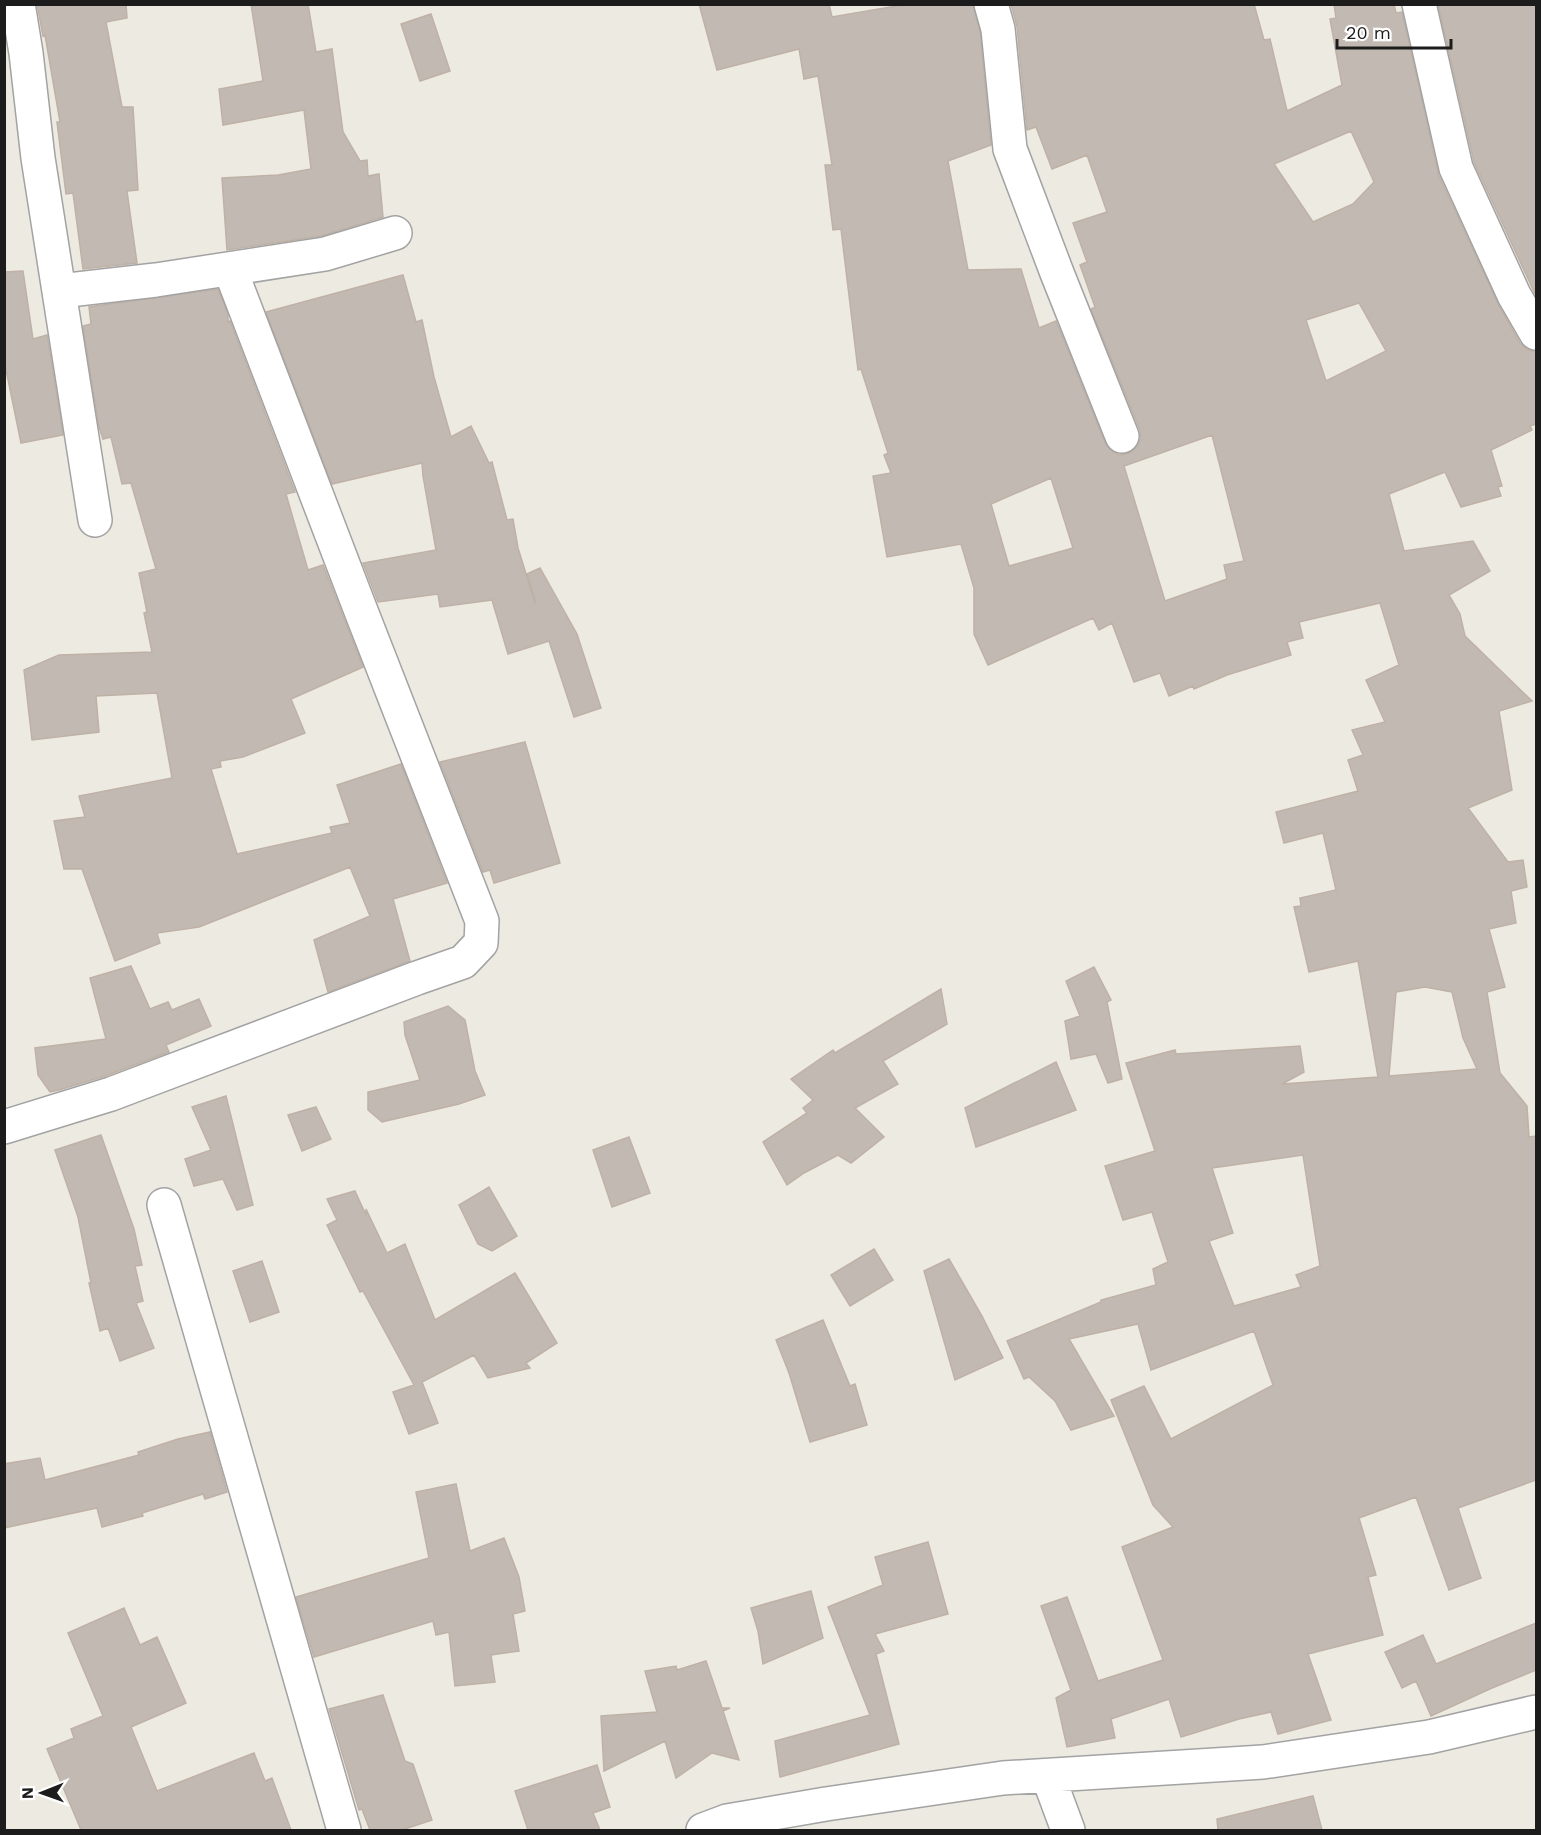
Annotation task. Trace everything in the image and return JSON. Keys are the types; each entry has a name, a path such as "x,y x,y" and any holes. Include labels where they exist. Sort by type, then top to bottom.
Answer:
{"street":[{"path":"18,4 38,158 95,520"},
{"path":"991,4 998,29 1010,149 1056,273 1122,436"},
{"path":"1419,4 1455,168 1514,295 1536,333"},
{"path":"60,291 156,280 326,254 395,233"},
{"path":"4,1127 111,1094 464,962 481,943 482,921 230,269"},
{"path":"164,1205 344,1830"},
{"path":"703,1830 727,1821 1003,1778 1263,1762 1429,1737 1536,1712"},
{"path":"1048,1776 1068,1830"}],"building":[{"path":"37,4 126,4 127,18 106,22 122,107 133,107 138,190 127,191 137,263 83,269 73,193 66,194 57,122 60,122 45,35 43,36"},
{"path":"251,4 308,4 316,52 332,49 343,132 360,161 367,160 368,176 379,174 383,217 321,236 227,250 222,178 278,175 311,169 304,110 223,125 219,89 263,81"},
{"path":"699,4 829,4 832,17 908,4 973,4 980,32 991,145 948,161 968,270 1021,269 1039,328 1056,321 1105,443 1111,451 1120,455 1129,453 1137,447 1141,438 1140,430 1091,309 1095,307 1080,265 1087,262 1073,223 1107,212 1087,155 1052,169 1036,127 1027,130 1017,27 1011,4 1254,4 1264,40 1270,39 1287,111 1342,85 1330,19 1336,18 1334,4 1394,4 1396,13 1402,12 1439,176 1498,304 1520,343 1536,352 1536,424 1530,426 1532,430 1491,450 1502,486 1498,487 1501,496 1461,507 1445,472 1389,494 1404,551 1473,541 1490,571 1449,595 1460,614 1465,636 1532,701 1499,711 1512,790 1468,808 1508,862 1523,860 1527,887 1511,891 1516,923 1489,929 1505,987 1487,992 1500,1073 1527,1106 1529,1137 1536,1136 1536,1480 1458,1508 1481,1578 1449,1590 1416,1497 1359,1518 1376,1575 1368,1577 1383,1635 1308,1654 1331,1720 1278,1734 1271,1712 1239,1719 1181,1737 1169,1699 1111,1719 1115,1738 1067,1747 1056,1698 1071,1690 1041,1606 1067,1597 1098,1681 1163,1660 1122,1547 1173,1527 1153,1505 1111,1400 1144,1386 1171,1439 1273,1385 1254,1331 1151,1370 1138,1324 1069,1339 1114,1416 1071,1430 1055,1401 1029,1377 1024,1379 1007,1341 1101,1302 1101,1300 1156,1285 1153,1269 1168,1262 1152,1212 1123,1220 1105,1166 1155,1151 1126,1063 1175,1050 1176,1054 1300,1046 1304,1072 1282,1084 1378,1077 1358,961 1309,972 1294,907 1301,906 1300,898 1336,890 1323,833 1284,843 1276,812 1358,791 1348,760 1363,755 1352,730 1385,722 1366,680 1399,665 1380,603 1299,622 1303,638 1287,642 1291,655 1227,675 1194,689 1193,686 1169,696 1160,673 1134,682 1112,623 1099,630 1093,618 988,665 974,634 974,588 961,544 887,557 873,476 891,473 884,455 888,453 861,369 858,370 841,229 833,230 825,165 832,165 818,76 804,79 799,49 717,70","holes":["1351,131 1374,182 1353,204 1313,222 1274,164","1359,303 1386,351 1326,381 1306,320","1212,435 1244,561 1224,565 1227,579 1165,601 1124,466","1051,478 1073,548 1009,566 991,504","1425,987 1452,992 1463,1038 1477,1069 1389,1076 1396,992","1303,1155 1320,1266 1296,1275 1301,1287 1234,1306 1209,1241 1233,1233 1212,1168"]},
{"path":"1438,4 1536,4 1536,296 1474,162"},
{"path":"431,14 450,71 420,81 401,24"},
{"path":"23,271 33,339 47,335 63,435 21,443 4,360 4,272"},
{"path":"403,275 416,322 422,320 434,377 451,437 471,426 489,463 492,462 507,520 513,519 518,548 535,603 527,574 540,568 577,634 601,708 574,717 549,641 508,654 492,600 440,607 438,594 378,602 363,563 436,550 422,463 332,484 266,312"},
{"path":"218,289 228,315 228,322 230,321 295,492 286,494 308,570 323,565 363,667 291,699 305,733 243,757 220,761 221,767 211,769 237,854 332,833 330,827 350,823 337,785 401,764 447,883 393,899 410,961 328,992 314,940 370,916 350,867 199,927 157,933 160,943 115,961 82,869 64,869 54,821 85,817 79,796 172,778 157,693 96,696 99,732 32,740 24,670 59,655 152,652 139,573 156,569 131,483 122,484 111,437 103,439 99,427 83,326 91,324 89,307"},
{"path":"525,742 560,863 494,883 490,870 483,872 440,762"},
{"path":"131,966 150,1009 168,1002 172,1010 199,999 211,1026 166,1045 169,1052 105,1076 50,1092 38,1075 35,1048 106,1039 90,978"},
{"path":"1094,967 1111,1000 1107,1002 1122,1079 1108,1083 1096,1054 1071,1059 1065,1021 1080,1016 1066,981"},
{"path":"941,989 947,1024 883,1061 898,1084 855,1108 884,1137 851,1163 838,1155 787,1185 763,1142 807,1113 803,1108 813,1100 791,1079 833,1050 835,1053"},
{"path":"448,1006 465,1020 475,1071 485,1095 459,1104 382,1122 368,1110 368,1092 420,1080 405,1035 404,1022"},
{"path":"1056,1062 1076,1110 976,1147 965,1108"},
{"path":"226,1096 253,1205 237,1210 223,1179 194,1186 185,1159 211,1150 192,1107"},
{"path":"316,1107 331,1139 302,1151 288,1115"},
{"path":"101,1135 134,1229 142,1265 135,1266 143,1301 136,1303 154,1348 120,1361 108,1328 100,1331 78,1217 55,1150"},
{"path":"629,1137 650,1193 612,1207 593,1150"},
{"path":"489,1187 517,1236 492,1251 478,1244 459,1205"},
{"path":"355,1191 387,1253 405,1244 435,1320 515,1273 557,1343 526,1363 530,1368 488,1378 474,1355 422,1382 438,1423 409,1434 393,1392 414,1385 363,1291 360,1292 327,1225 337,1220 327,1199"},
{"path":"874,1249 893,1280 850,1306 831,1275"},
{"path":"949,1259 1003,1358 955,1380 924,1271"},
{"path":"262,1261 279,1312 250,1322 233,1271"},
{"path":"823,1320 850,1386 855,1384 867,1425 810,1442 789,1373 776,1340"},
{"path":"210,1432 227,1492 205,1499 203,1494 142,1513 143,1516 102,1527 97,1508 4,1528 4,1464 40,1458 45,1480 139,1455 138,1452 178,1439"},
{"path":"456,1484 470,1551 504,1538 519,1577 525,1611 513,1614 519,1651 491,1655 495,1682 455,1686 449,1632 436,1635 433,1621 314,1657 296,1597 429,1558 416,1492"},
{"path":"928,1542 948,1614 875,1634 884,1651 876,1654 899,1744 780,1777 775,1741 870,1715 828,1607 883,1585 875,1557"},
{"path":"811,1591 823,1638 763,1664 758,1631 751,1608"},
{"path":"124,1608 140,1645 157,1637 186,1703 131,1727 157,1791 254,1753 265,1781 272,1778 291,1830 81,1830 47,1749 74,1738 71,1729 103,1716 68,1633"},
{"path":"1536,1623 1536,1670 1431,1716 1416,1681 1402,1688 1385,1652 1423,1635 1436,1664"},
{"path":"706,1661 722,1708 730,1708 723,1711 739,1760 712,1753 676,1778 665,1741 604,1771 601,1716 657,1712 645,1671 676,1666 677,1670"},
{"path":"383,1695 405,1761 413,1764 432,1820 402,1830 370,1830 362,1809 359,1810 329,1709"},
{"path":"597,1765 610,1807 593,1813 600,1830 528,1830 515,1791"},
{"path":"1313,1796 1322,1830 1218,1830 1217,1819"}]}
